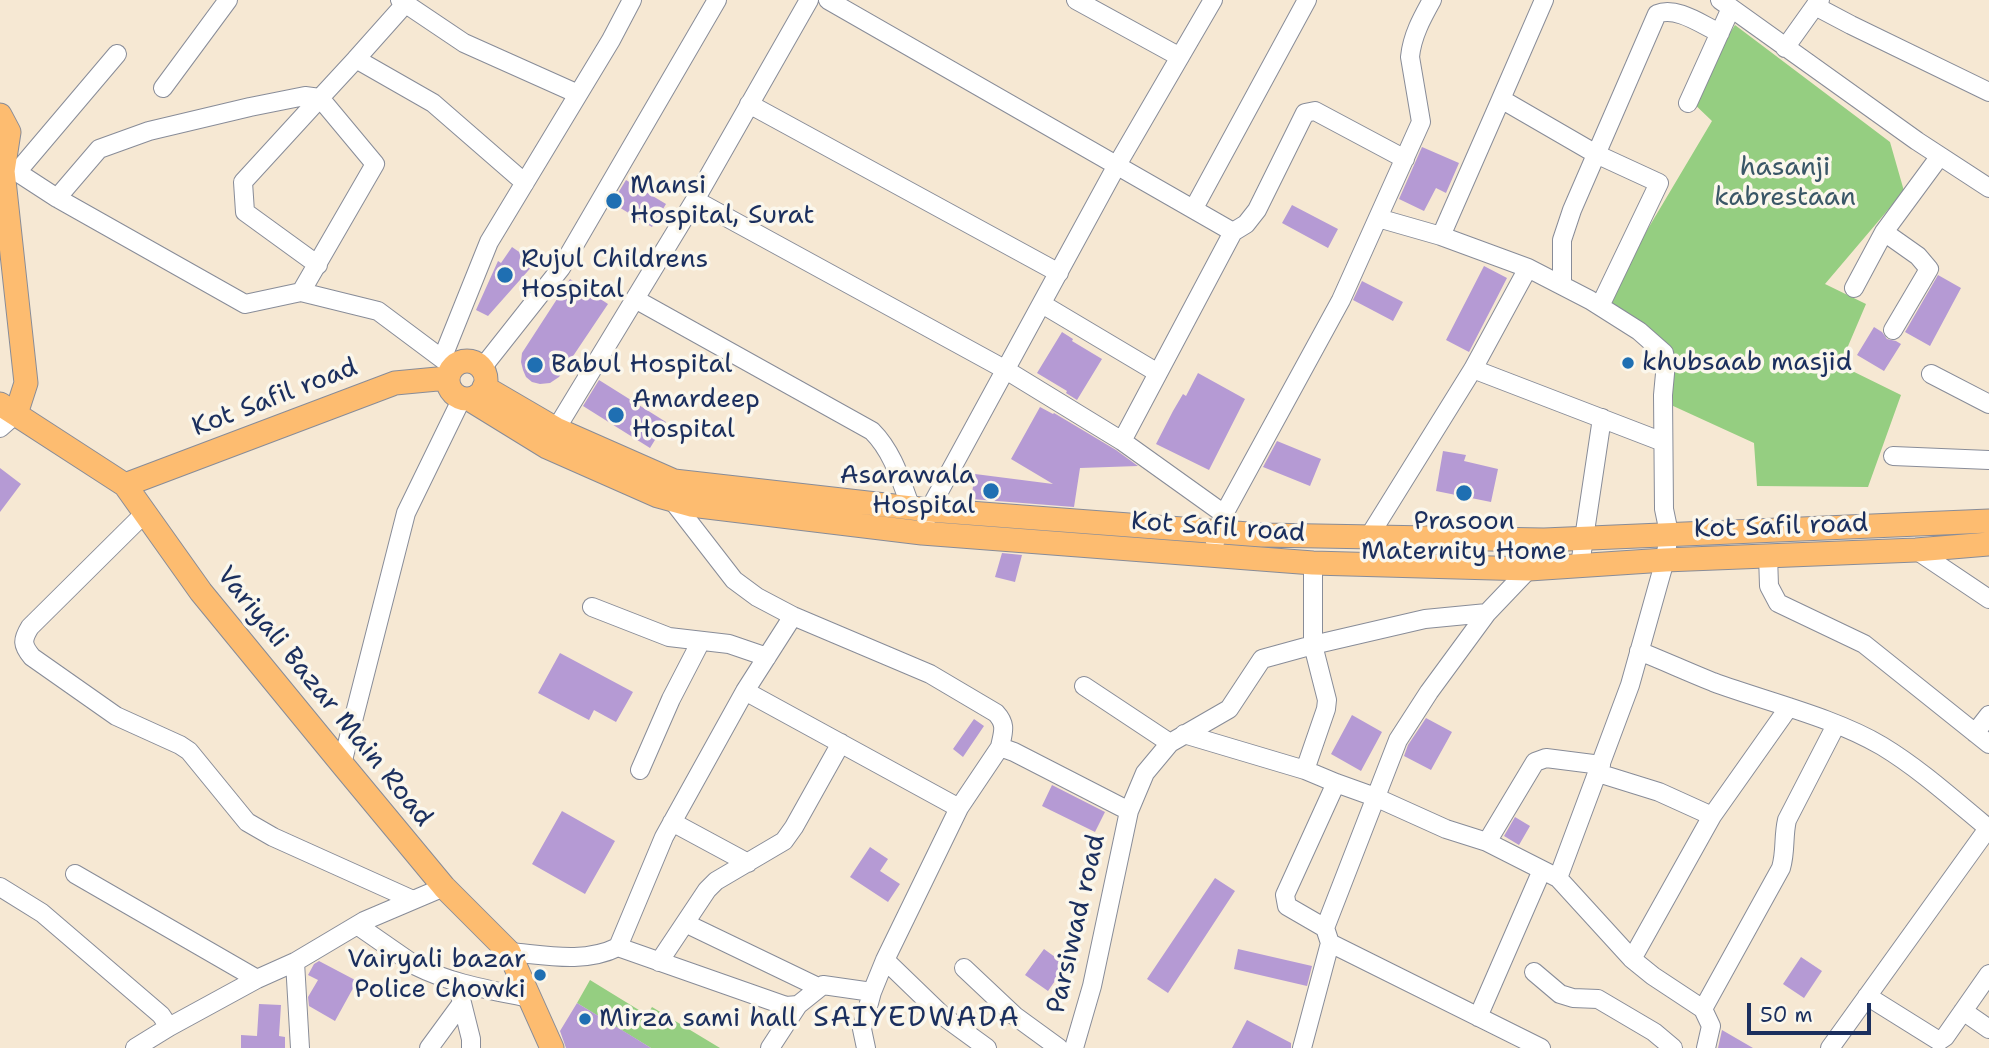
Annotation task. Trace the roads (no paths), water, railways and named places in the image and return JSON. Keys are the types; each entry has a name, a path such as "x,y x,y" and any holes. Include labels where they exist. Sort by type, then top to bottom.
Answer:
{"main road":[{"path":"0,115 9,132 7,170 26,383 5,415"},
{"name":"Kot Safil road","path":"125,485 395,383 471,361 474,388 547,447 624,482 691,505 922,533 1313,563 1530,569 1665,559 1916,550 1989,544"},
{"path":"448,368 452,391 474,388"},
{"name":"Kot Safil road","path":"474,388 556,429 674,481 920,509 1221,522 1262,534 1544,540 1989,521"},
{"name":"Variyali Bazar Main Road","path":"5,415 125,485 201,592 342,764 444,887 509,952 552,1048"}],"street":[{"path":"163,88 228,0"},
{"path":"117,54 7,170 245,304 301,292 378,311 448,368 489,242 632,0"},
{"path":"342,764 406,513 474,388 561,268 717,0"},
{"path":"556,429 695,200 809,0"},
{"path":"828,0 1233,232"},
{"path":"1076,0 1180,57"},
{"path":"920,509 1006,370 1117,164 1213,0"},
{"path":"1194,208 1307,0"},
{"path":"1210,555 1221,522 1340,300 1421,122 1410,57 1417,29 1432,0"},
{"path":"1441,236 1544,0"},
{"path":"318,265 245,212 243,182 356,59 402,2 464,43 578,94"},
{"path":"1785,48 1818,3 1851,25 1989,92"},
{"path":"1688,103 1720,33 1725,4 1989,188"},
{"path":"1562,285 1562,240 1572,210 1657,14 1664,11 1675,13 1720,33"},
{"path":"356,59 433,103 525,183"},
{"path":"57,198 99,149 149,131 250,107 305,96 320,98 375,164 301,292"},
{"path":"1501,99 1596,154 1659,183 1600,306"},
{"path":"749,104 1059,274"},
{"path":"1122,441 1233,232 1246,224 1256,210 1305,113 1315,111 1405,159"},
{"path":"1854,288 1884,232 1940,156"},
{"path":"695,200 1006,370 1122,441 1221,522"},
{"path":"1378,218 1441,236 1528,268 1562,285 1639,331 1664,353 1666,363 1663,394 1664,509 1669,533 1665,559 1630,685 1600,769 1478,1017"},
{"path":"1884,232 1918,256 1929,269 1893,330"},
{"path":"1368,537 1473,369 1528,268"},
{"path":"635,299 872,431 891,455 920,509 922,533"},
{"path":"1042,304 1158,373"},
{"path":"1473,369 1663,442"},
{"path":"1930,374 1989,404"},
{"path":"1580,565 1602,418"},
{"path":"1893,456 1989,460"},
{"path":"672,500 734,580 757,597 793,616 930,674 996,713 1002,720 1000,747 959,808 885,960 872,992 862,1029 866,1048"},
{"path":"145,513 30,626 23,638 24,647 32,657 116,716 189,751 253,826 412,900"},
{"path":"1916,550 1989,599"},
{"path":"1768,555 1769,586 1778,603 1864,644 1982,738 1989,715"},
{"path":"1306,770 1327,700 1313,645 1313,563"},
{"path":"1302,1048 1327,936 1375,797 1398,740 1429,692 1487,613 1530,569"},
{"path":"592,607 669,637 729,644 767,657"},
{"path":"1177,738 1228,709 1262,659 1425,619 1487,613"},
{"path":"509,952 587,957 618,947 672,822 745,691 793,616"},
{"path":"640,770 679,681 701,641"},
{"path":"1639,651 1714,682 1789,707 1859,735 1913,767 1987,833 1830,1048"},
{"path":"1084,686 1177,738 1306,770 1446,829 1487,842 1550,874 1632,959 1703,1009 1711,1026 1706,1048"},
{"path":"745,691 959,808"},
{"path":"1632,959 1712,816 1789,707"},
{"path":"1703,1009 1781,868 1787,820 1836,725"},
{"name":"Parsiwad road","path":"1074,1048 1092,986 1129,811 1145,773 1177,738"},
{"path":"659,962 707,890 716,881 777,846 789,835 841,743"},
{"path":"1000,747 1129,811"},
{"path":"1487,842 1535,762 1546,758 1600,769 1712,816"},
{"path":"1336,783 1285,895 1287,906 1327,936 1541,1048"},
{"path":"672,822 748,863"},
{"path":"75,874 257,979"},
{"path":"0,887 43,913 161,1014 169,1027"},
{"path":"135,1048 257,979 295,962 357,925 444,887"},
{"path":"685,923 818,987"},
{"path":"357,925 416,966 457,983 529,998"},
{"path":"618,947 786,1006 798,1005"},
{"path":"885,960 943,1016 987,1048"},
{"path":"295,962 300,1048"},
{"path":"964,968 1015,1016 1059,1048"},
{"path":"1534,972 1560,994 1573,998 1598,999 1654,1032 1673,1048"},
{"path":"1867,996 1940,1041 1989,974"},
{"path":"457,983 471,1048"},
{"path":"770,1048 798,1005 818,987 829,985 872,992"},
{"path":"429,1048 462,1003"},
{"path":"1963,1012 1989,1029"}],"place":[{"name":"Mansi Hospital, Surat","path":"614,201"},
{"name":"Rujul Childrens Hospital","path":"505,275"},
{"name":"khubsaab masjid","path":"1628,363"},
{"name":"Babul Hospital","path":"535,365"},
{"name":"Amardeep Hospital","path":"616,415"},
{"name":"Asarawala Hospital","path":"991,491"},
{"name":"Prasoon Maternity Home","path":"1464,493"},
{"name":"Vairyali bazar Police Chowki","path":"540,975"},
{"name":"Mirza sami hall","path":"585,1019"}],"district":[{"name":"SAIYEDWADA","path":"917,1019"}],"park label":[{"name":"hasanji kabrestaan","path":"1785,183"}]}
